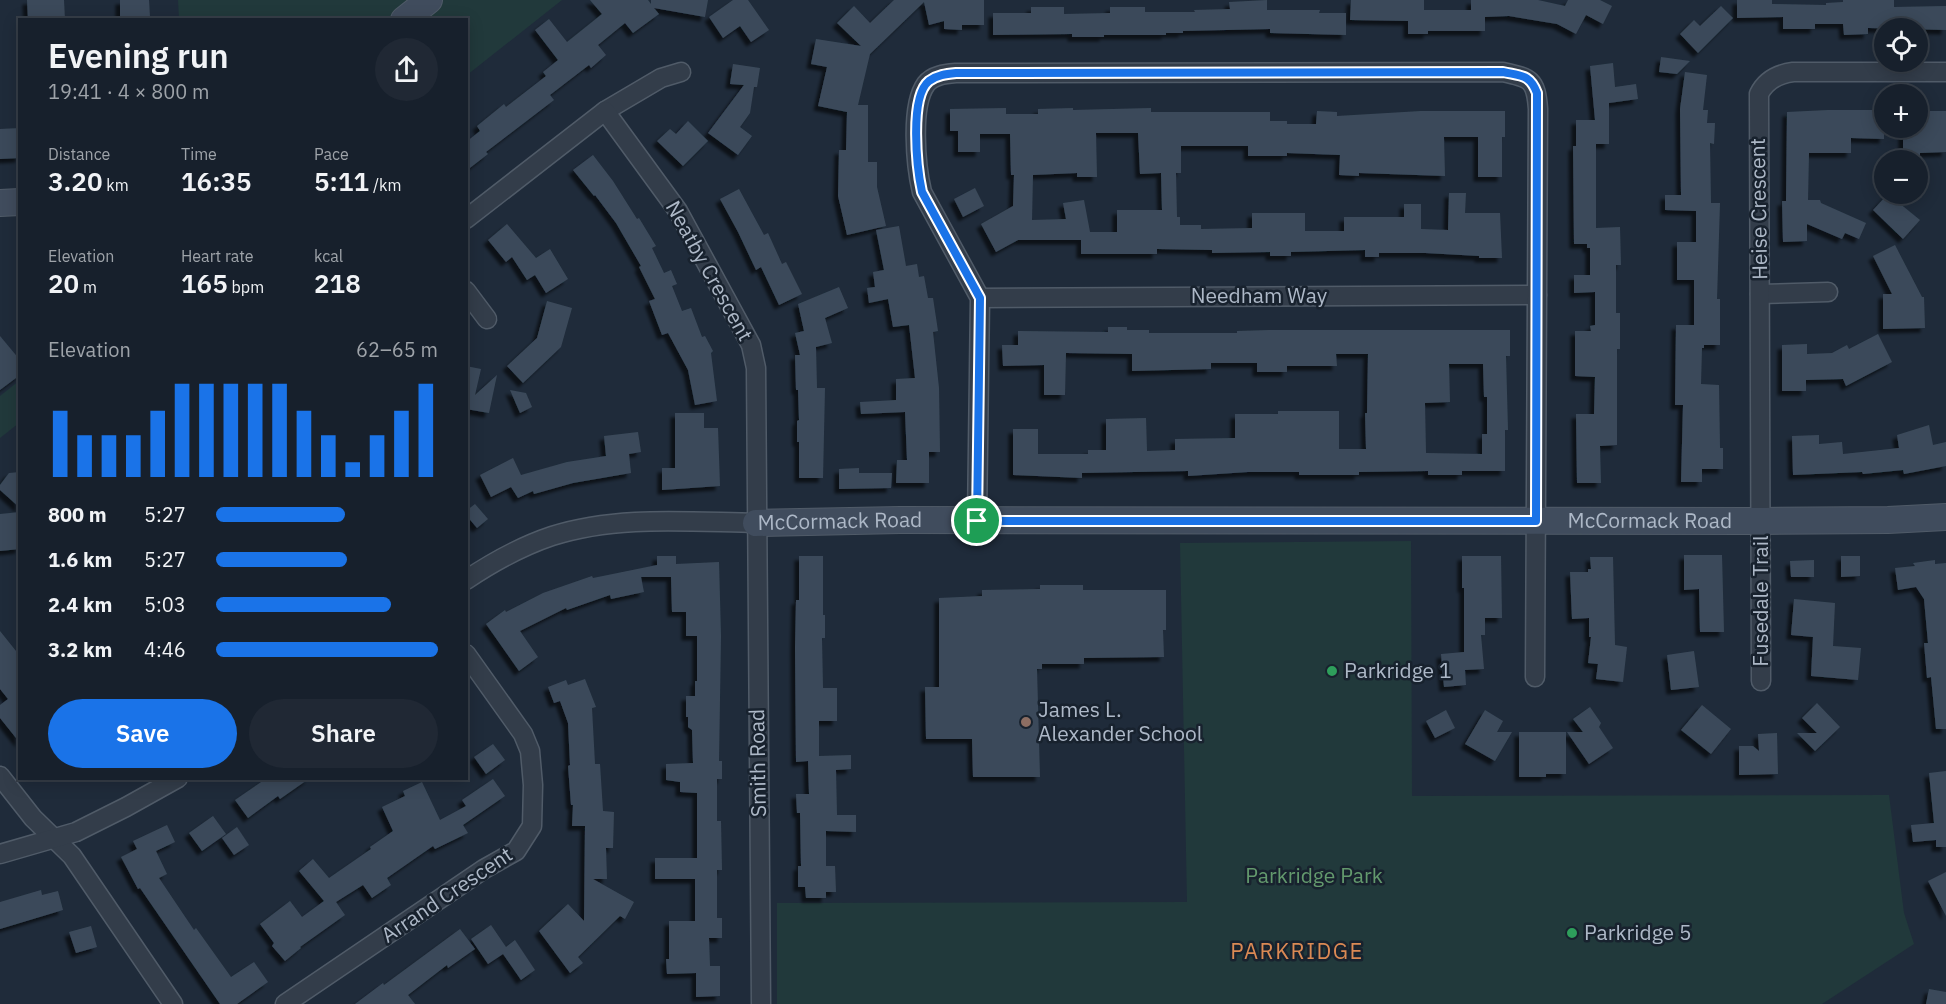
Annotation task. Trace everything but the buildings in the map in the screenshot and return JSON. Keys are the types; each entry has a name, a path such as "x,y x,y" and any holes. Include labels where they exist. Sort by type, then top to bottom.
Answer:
{"street":[{"path":"406,18 429,0"},
{"path":"468,217 605,111 661,78 681,72"},
{"path":"977,521 980,298 922,192 919,178 917,109 927,82 939,75 968,73 1503,72 1526,77 1533,83 1538,101 1536,677"},
{"name":"Heise Crescent","path":"1760,521 1759,94 1763,86 1779,74 1793,72 1946,72"},
{"name":"Neatby Crescent","path":"605,111 678,211 751,345 756,368 756,523"},
{"path":"0,203 18,202"},
{"path":"1760,294 1828,292"},
{"path":"468,294 487,319"},
{"name":"Needham Way","path":"980,298 1537,295"},
{"name":"McCormack Road","path":"468,579 510,554 552,536 596,526 642,522 1760,521 1946,517"},
{"name":"Fusedale Trail","path":"1760,521 1761,681"},
{"name":"Smith Road","path":"756,523 761,1004"},
{"name":"Arrand Crescent","path":"285,1004 484,869 516,851 532,826 533,784 530,751 523,734 468,657"},
{"path":"0,776 33,818 72,856 172,1004"},
{"path":"0,854 76,832 174,780"}],"green space":[{"path":"178,0 562,0 468,74 468,18 179,18"},
{"path":"18,382 18,424 0,438 0,396"},
{"name":"Parkridge Park","path":"1411,541 1412,796 1889,795 1904,913 1914,944 1822,1004 777,1004 777,903 1187,902 1180,543"}],"place":[{"name":"Parkridge 1","path":"1332,671"},
{"name":"James L. Alexander School","path":"1026,722"},
{"name":"Parkridge 5","path":"1572,933"}],"district":[{"name":"PARKRIDGE","path":"1297,951"}],"route":[{"path":"1503,72 1526,77 1533,83 1537,93 1538,109 1536,521 977,521 980,298 922,192 919,178 917,109 927,82 939,75 956,73 1503,72"}]}
